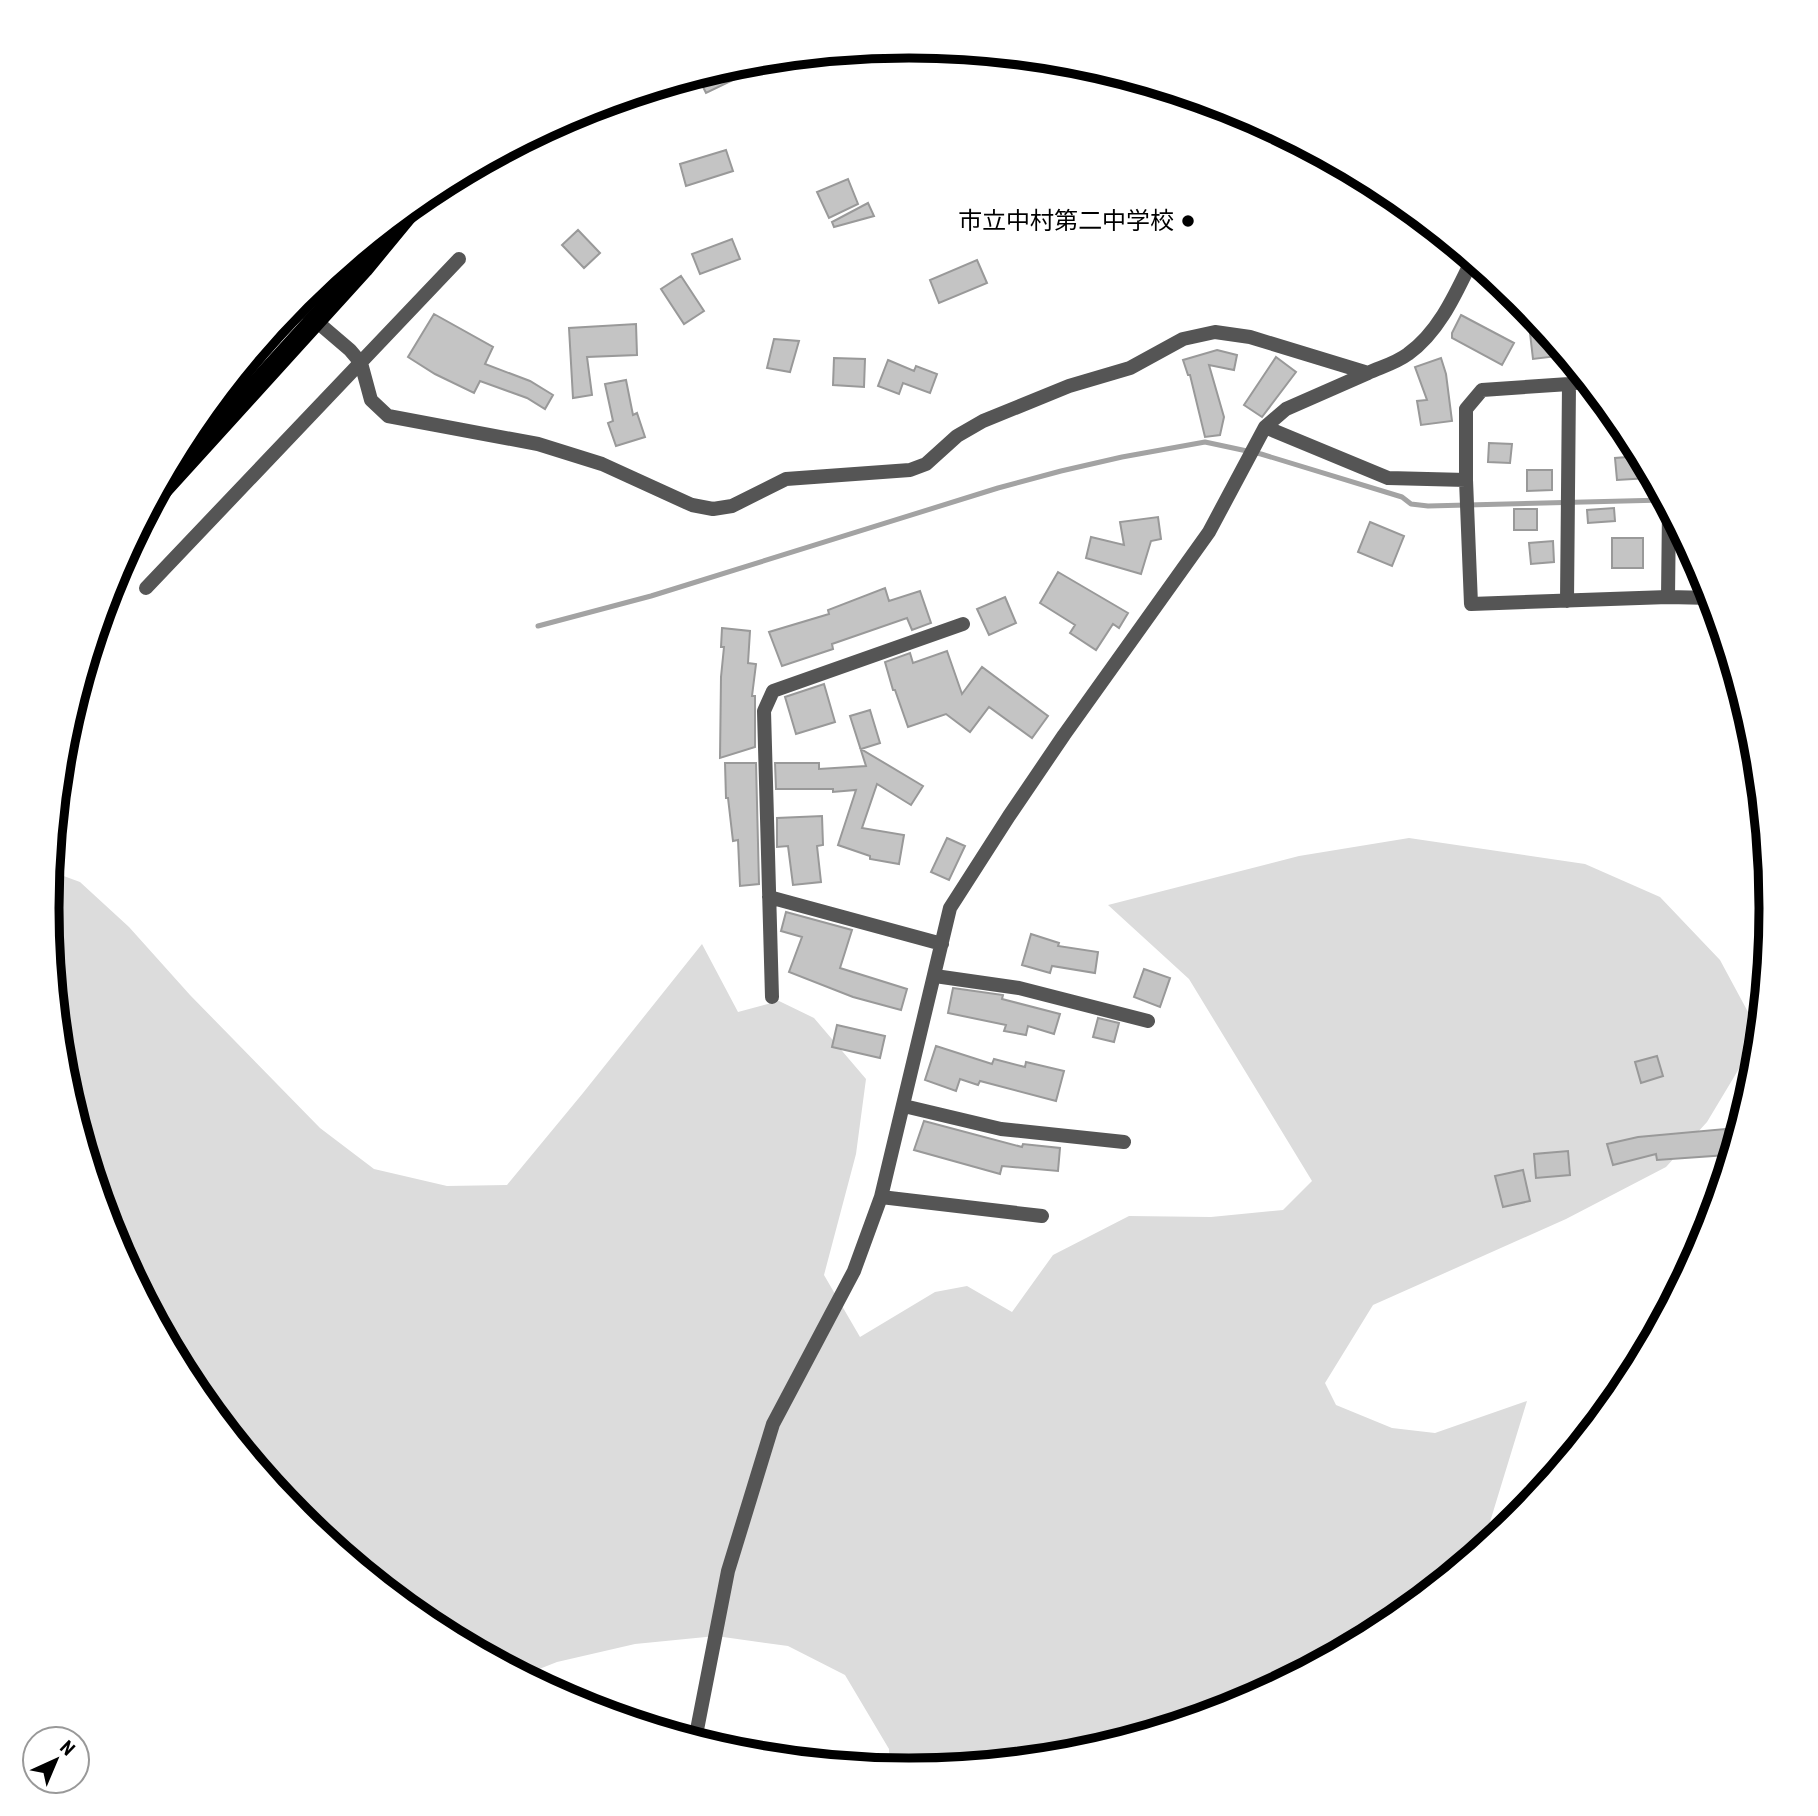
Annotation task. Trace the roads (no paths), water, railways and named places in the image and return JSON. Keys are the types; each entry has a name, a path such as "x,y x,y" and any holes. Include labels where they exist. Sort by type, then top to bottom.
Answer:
{"highway":[{"path":"184,465 393,232"}],"street":[{"path":"146,588 459,260"},
{"path":"697,1731 728,1571 773,1424 854,1271 881,1196 950,908 1064,735 1209,532 1265,427 1286,409 1407,355 1433,329 1454,297 1468,268"},
{"path":"304,311 350,350 361,363 371,400 388,416 538,444 602,464 692,505 713,509 732,506 786,479 910,470 926,464 957,436 984,421 1069,386 1130,368 1183,339 1215,332 1250,337 1368,373"},
{"path":"1578,383 1482,390 1466,409 1471,604 1700,598"},
{"path":"1567,601 1569,384"},
{"path":"1265,427 1388,478 1466,480"},
{"path":"1668,597 1669,526"},
{"path":"772,997 764,711 773,691 962,624"},
{"path":"769,897 942,944"},
{"path":"935,976 1019,988 1148,1021"},
{"path":"904,1106 1001,1129 1124,1142"},
{"path":"881,1196 1042,1216"}],"waterway":[{"path":"538,626 651,596 998,488 1122,457 1205,442 1261,454 1402,497 1411,504 1428,506 1655,500"}],"place":[{"name":"市立中村第二中学校","path":"1188,221"}]}
